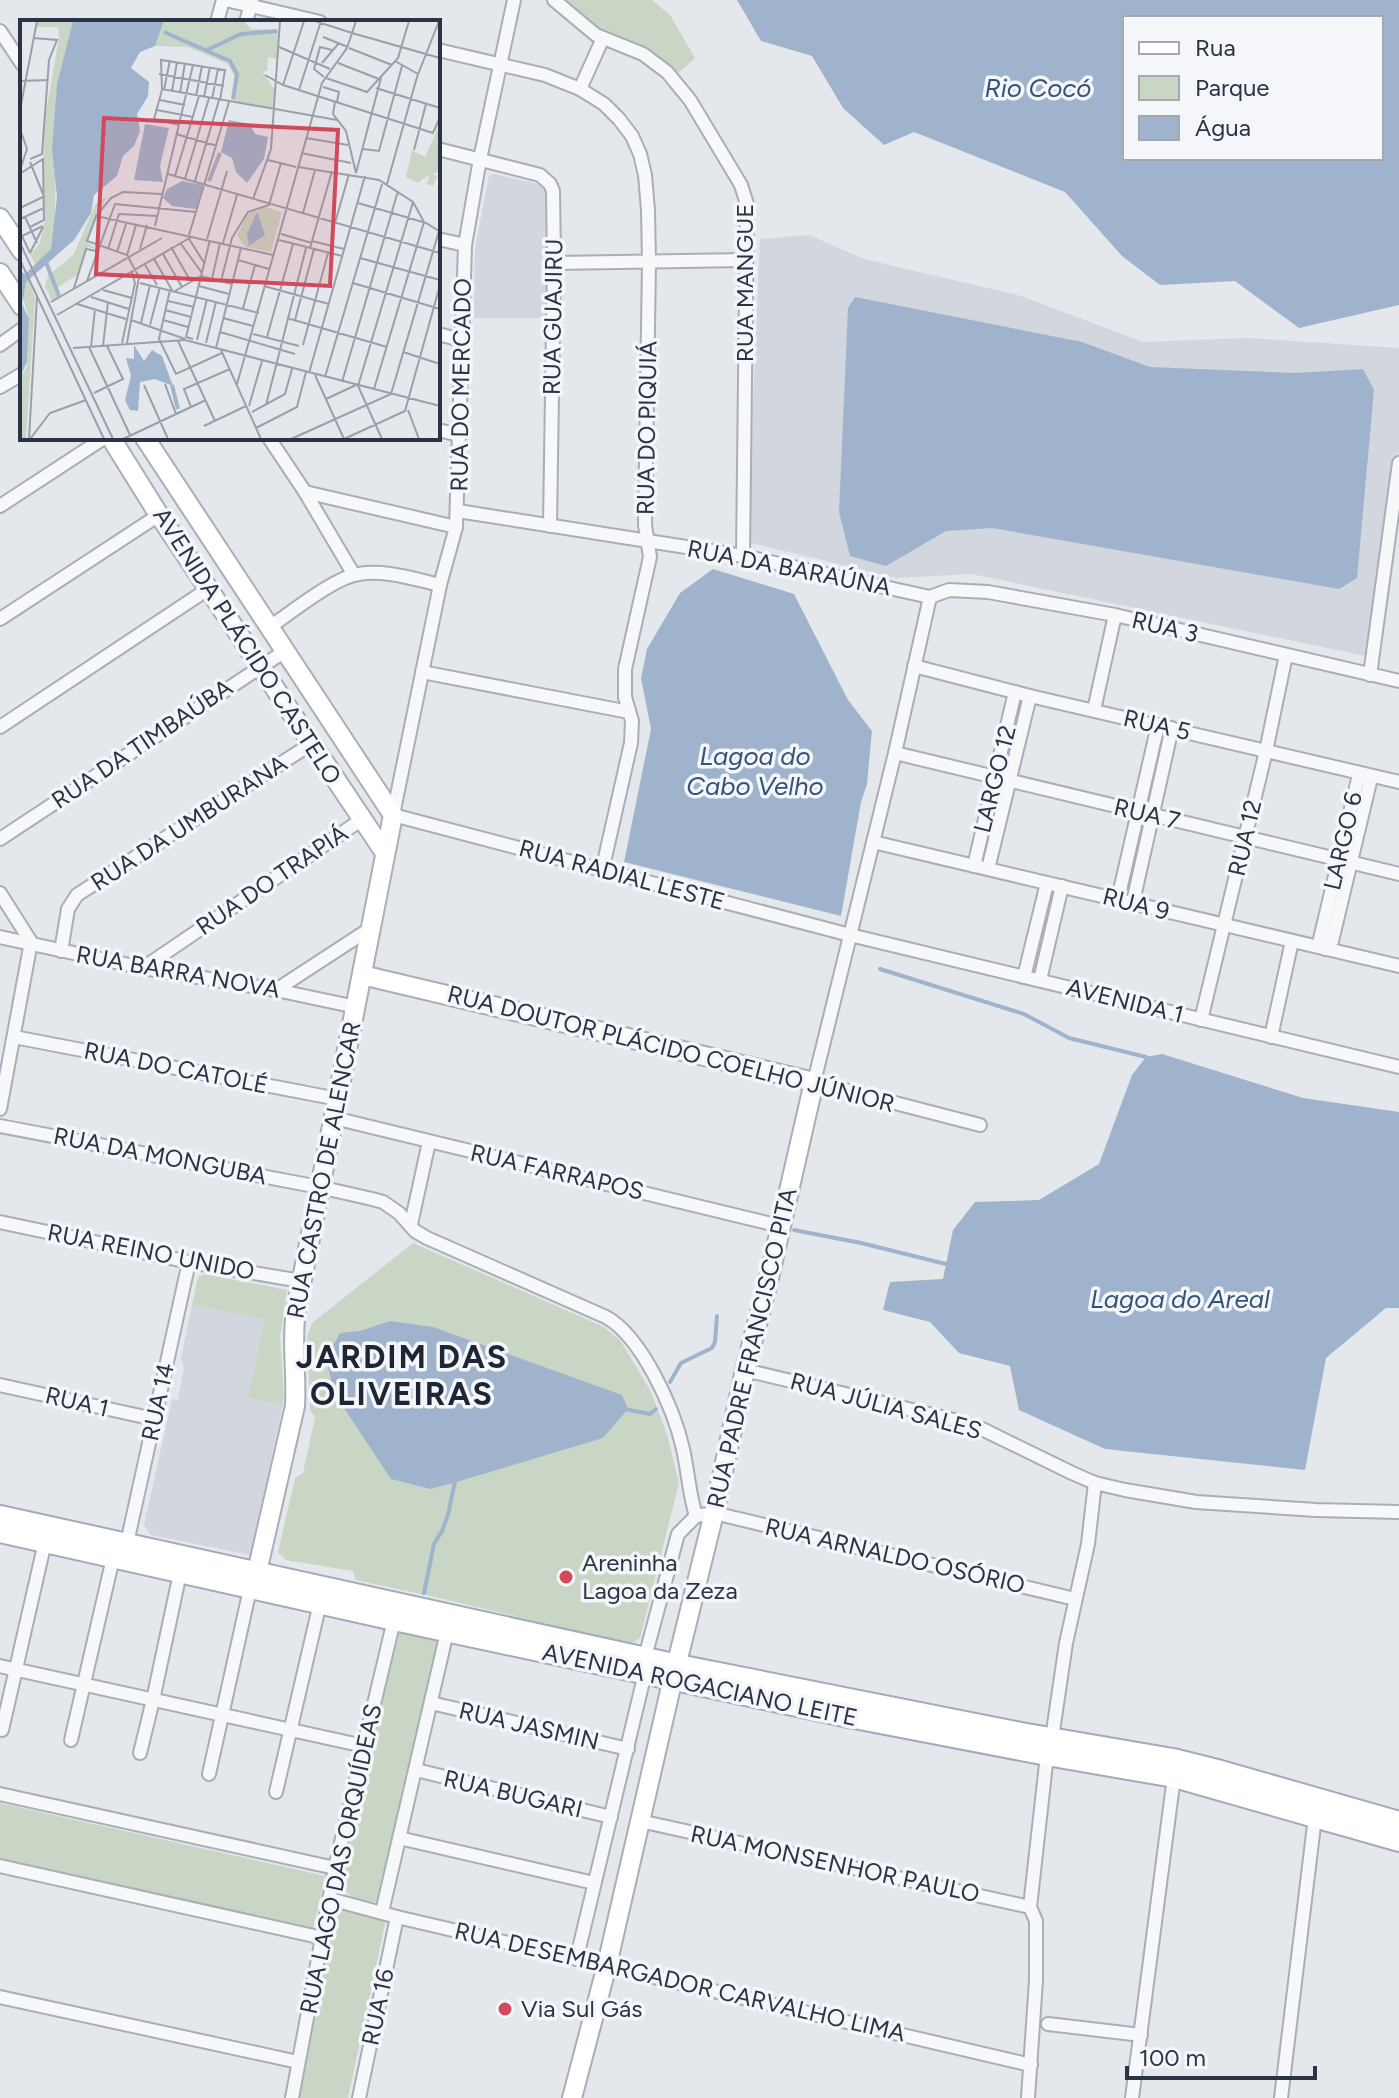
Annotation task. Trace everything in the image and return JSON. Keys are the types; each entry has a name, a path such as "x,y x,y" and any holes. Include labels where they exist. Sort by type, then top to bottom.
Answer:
{"main road":[{"name":"AVENIDA ROGACIANO LEITE","path":"0,1516 120,1550 676,1672 844,1716 1049,1747 1198,1764 1399,1822"},
{"name":"AVENIDA ROGACIANO LEITE","path":"0,1532 45,1542 120,1550 180,1573 254,1580 320,1603 421,1618"},
{"name":"AVENIDA ROGACIANO LEITE","path":"1049,1747 1174,1777 1399,1841"}],"street":[{"path":"218,20 225,0 249,3 313,20"},
{"name":"RUA DO MERCADO","path":"393,815 440,585 456,527 465,245 514,0"},
{"name":"RUA MANGUE","path":"554,0 587,29 629,47 657,64 677,83 745,194 743,556"},
{"path":"4,36 20,61"},
{"path":"580,89 603,38"},
{"name":"RUA DO PIQUIÁ","path":"440,50 545,75 580,89 604,104 632,136 645,175 649,262 645,525 650,557 625,669 624,684 632,721 631,743 602,871"},
{"path":"440,149 480,159"},
{"name":"RUA GUAJIRU","path":"480,159 540,175 550,184 554,198 550,526"},
{"path":"0,218 20,248"},
{"path":"440,239 465,245"},
{"path":"554,263 746,260"},
{"path":"0,273 20,303"},
{"path":"0,345 20,330"},
{"path":"440,335 461,340"},
{"path":"0,387 20,375"},
{"path":"440,430 459,435"},
{"path":"0,506 101,440"},
{"name":"AVENIDA PLÁCIDO CASTELO","path":"112,440 259,667 385,853"},
{"name":"AVENIDA PLÁCIDO CASTELO","path":"146,440 393,815"},
{"path":"270,440 354,575"},
{"path":"1370,675 1399,463"},
{"path":"305,492 456,527"},
{"name":"RUA DA BARAÚNA","path":"458,511 743,556 930,597"},
{"path":"0,619 159,515"},
{"path":"270,627 336,583 354,575 376,573 440,585"},
{"path":"0,727 208,589"},
{"name":"RUA 3","path":"930,597 949,590 988,592 1115,615 1399,681"},
{"name":"RUA PADRE FRANCISCO PITA","path":"572,2098 607,1965 676,1672 705,1514 769,1278 930,597"},
{"path":"1094,710 1115,615"},
{"name":"RUA DA TIMBAÚBA","path":"0,839 285,651"},
{"name":"RUA 12","path":"1201,1020 1286,655"},
{"name":"RUA 5","path":"914,666 1399,782"},
{"path":"422,672 629,712"},
{"name":"LARGO 12","path":"974,866 1015,692"},
{"name":"LARGO 12","path":"988,869 1030,696"},
{"path":"1118,899 1158,725"},
{"path":"1133,902 1172,728"},
{"path":"315,750 344,740"},
{"name":"RUA DA UMBURANA","path":"61,951 68,909 77,895 315,750"},
{"name":"RUA 7","path":"895,753 1399,874"},
{"name":"LARGO 6","path":"1325,949 1320,939 1345,860 1358,779 1366,775"},
{"name":"RUA CASTRO DE ALENCAR","path":"254,1580 295,1406 293,1328 393,815"},
{"name":"RUA RADIAL LESTE","path":"393,815 850,935"},
{"name":"RUA DO TRAPIÁ","path":"143,968 361,820"},
{"name":"RUA 9","path":"873,842 1399,966"},
{"path":"1024,977 1047,883"},
{"path":"1040,980 1062,886"},
{"path":"0,893 31,942 0,1109"},
{"path":"276,990 371,928"},
{"name":"AVENIDA 1","path":"850,935 1399,1067"},
{"name":"RUA BARRA NOVA","path":"0,937 143,968 356,1007"},
{"path":"1271,1037 1292,941"},
{"name":"RUA DOUTOR PLÁCIDO COELHO JÚNIOR","path":"362,975 814,1082 980,1125"},
{"name":"RUA DO CATOLÉ","path":"14,1037 338,1099"},
{"name":"RUA FARRAPOS","path":"334,1118 780,1226"},
{"name":"RUA DA MONGUBA","path":"0,1126 383,1202 399,1213 415,1231 440,1245 613,1321 635,1344 667,1401 678,1431 692,1502 705,1514"},
{"path":"411,1224 429,1142"},
{"name":"RUA REINO UNIDO","path":"0,1222 189,1262 301,1281"},
{"name":"RUA 14","path":"71,1740 154,1419 189,1262"},
{"name":"RUA JÚLIA SALES","path":"745,1370 958,1421 992,1433 1095,1483 1196,1502 1399,1512"},
{"name":"RUA 1","path":"0,1385 154,1419"},
{"path":"1028,2098 1036,1921 1030,1907 1049,1747 1088,1544 1095,1483"},
{"name":"RUA PADRE FRANCISCO PITA","path":"577,1957 678,1534 705,1514"},
{"name":"RUA ARNALDO OSÓRIO","path":"705,1514 1075,1599"},
{"path":"2,1730 45,1542"},
{"path":"140,1753 180,1573"},
{"path":"209,1774 254,1580"},
{"path":"276,1792 320,1603"},
{"path":"382,1912 431,1703 421,1618"},
{"name":"RUA LAGO DAS ORQUÍDEAS","path":"292,2098 335,1868 364,1746 421,1618"},
{"path":"0,1666 364,1746"},
{"name":"RUA JASMIN","path":"431,1703 628,1749"},
{"name":"RUA BUGARI","path":"416,1770 611,1817"},
{"path":"1132,2098 1174,1777"},
{"path":"0,1794 335,1868"},
{"path":"1281,2098 1315,1817"},
{"name":"RUA MONSENHOR PAULO","path":"640,1821 1030,1907"},
{"path":"399,1838 594,1883"},
{"path":"0,1866 323,1938"},
{"name":"RUA DESEMBARGADOR CARVALHO LIMA","path":"330,1899 1031,2065"},
{"name":"RUA 16","path":"359,2098 397,1917"},
{"path":"0,1997 298,2062"},
{"path":"1048,2024 1141,2035"}],"shaded area":[{"path":"493,174 545,188 547,318 474,318 475,249 489,176"},
{"path":"809,235 864,259 1021,296 1143,342 1248,338 1399,348 1399,451 1366,656 972,574 896,578 747,542 760,239"},
{"path":"192,1305 266,1319 248,1398 283,1405 250,1555 151,1535 144,1525 172,1399 178,1400 184,1369 181,1358"}],"green space":[{"path":"566,0 652,0 670,15 695,58 678,73 659,56 602,31"},
{"path":"413,1243 602,1326 620,1340 650,1390 667,1434 679,1483 640,1638 630,1644 356,1580 353,1571 286,1560 278,1552 295,1478 303,1473 315,1417 310,1410 307,1337 312,1323"},
{"path":"205,1274 287,1290 280,1337 283,1405 248,1398 265,1319 192,1305 198,1277"},
{"path":"401,1632 431,1637 440,1644 377,1902 349,1894 340,1879 396,1635"},
{"path":"0,1803 325,1876 313,1931 0,1860"},
{"path":"336,1908 386,1919 348,2098 299,2098"}],"water":[{"name":"Rio Cocó","path":"737,0 1399,0 1399,305 1299,328 1235,281 1160,285 1122,256 1065,192 914,132 884,145 843,108 812,56 761,41"},
{"path":"855,297 1082,342 1150,367 1296,373 1363,369 1374,390 1357,578 1339,589 992,528 946,531 886,566 850,556 839,512 848,308"},
{"name":"Lagoa do Cabo Velho","path":"713,569 794,594 848,700 872,731 867,784 861,802 841,916 624,862 651,729 641,678 647,649 680,593"},
{"name":"Lagoa do Areal","path":"1162,1054 1303,1098 1399,1112 1399,1308 1386,1308 1326,1358 1305,1470 1105,1449 1019,1410 1010,1366 959,1353 930,1322 883,1310 890,1282 943,1279 953,1230 975,1202 1039,1200 1099,1164 1132,1075 1146,1057"},
{"path":"390,1321 433,1327 622,1395 628,1409 603,1438 453,1483 430,1489 391,1479 334,1393 326,1358 340,1333 360,1331"}],"waterway":[{"path":"880,969 1024,1014 1069,1038 1146,1057 1149,1061"},
{"path":"794,1230 951,1263"},
{"path":"670,1382 681,1363 712,1348 717,1316"},
{"path":"624,1409 650,1414 656,1409"},
{"path":"424,1593 434,1544 448,1515 455,1481"}],"place":[{"name":"Areninha Lagoa da Zeza","path":"566,1577"},
{"name":"Via Sul Gás","path":"505,2009"}],"district":[{"name":"JARDIM DAS OLIVEIRAS","path":"402,1376"}]}
